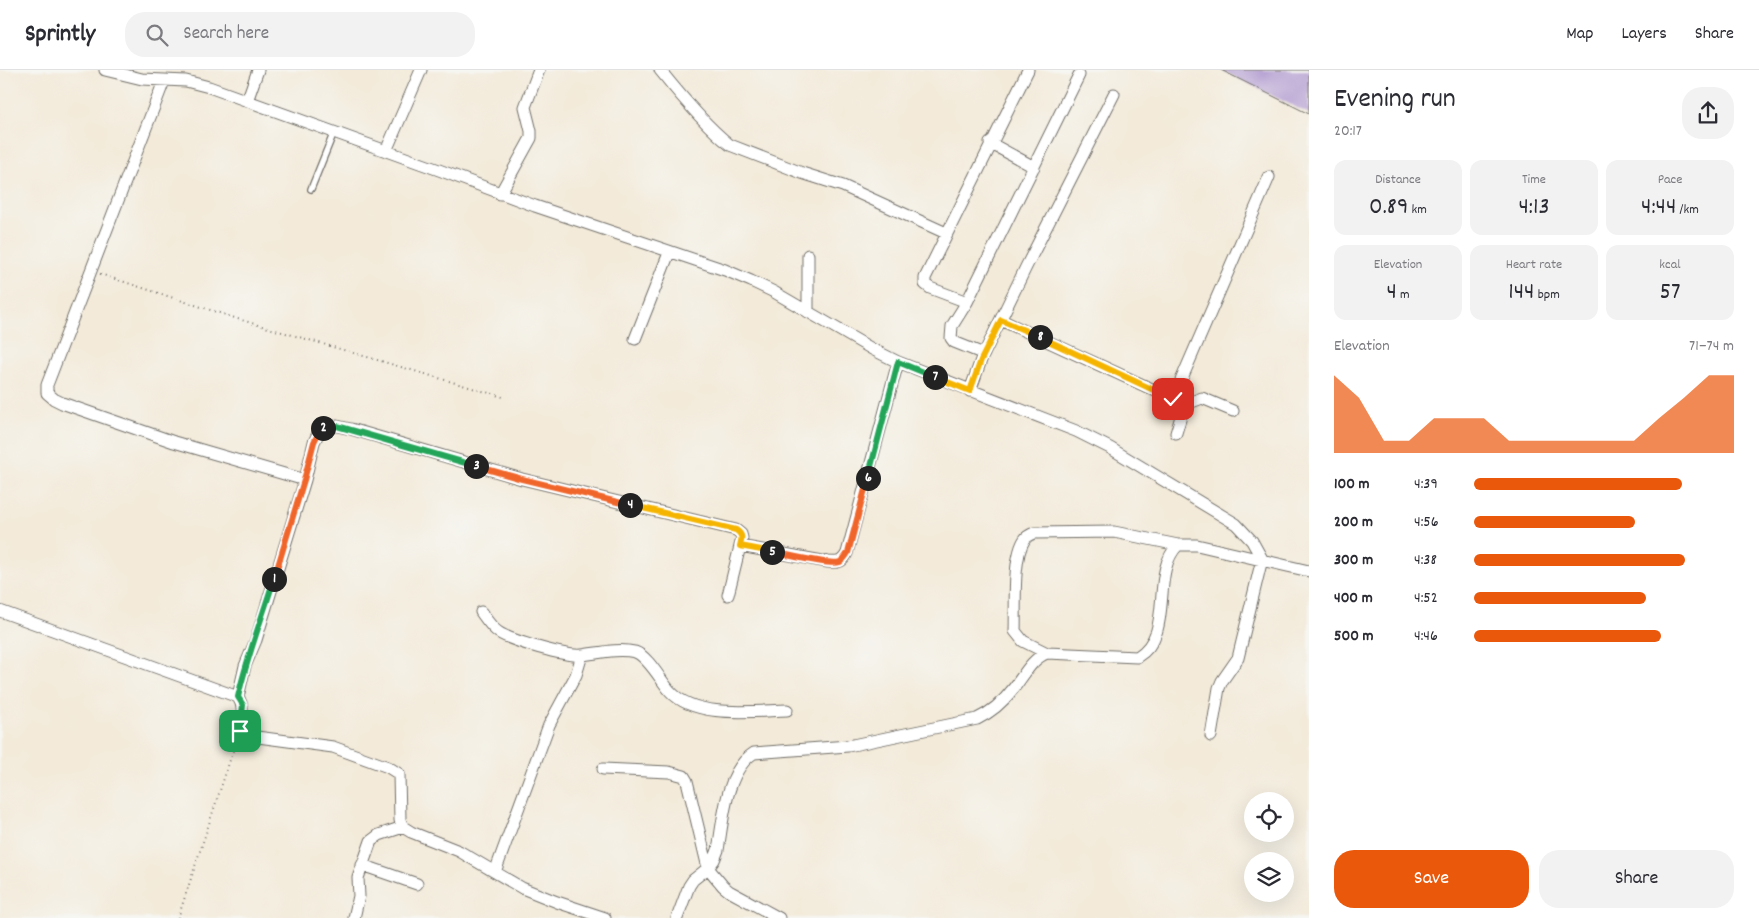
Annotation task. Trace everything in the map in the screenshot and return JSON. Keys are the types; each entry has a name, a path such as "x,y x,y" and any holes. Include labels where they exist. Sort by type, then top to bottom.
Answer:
{"street":[{"path":"105,70 142,79 186,81 248,101 500,194 669,253 725,270 774,292 898,362 1076,431 1110,448 1236,524 1252,540 1262,559 1238,658 1219,688 1211,736"},
{"path":"248,101 258,70"},
{"path":"386,151 421,70"},
{"path":"500,194 530,138 531,131 525,108 539,70"},
{"path":"660,70 674,88 720,137 730,145 802,173 843,186 946,233"},
{"path":"967,302 930,288 925,284 925,278 928,268 1028,70"},
{"path":"984,354 954,342 951,338 952,326 967,302 1079,75"},
{"path":"164,81 47,385 47,393 62,403 174,442 304,480"},
{"path":"970,391 984,354 1026,267 1114,94"},
{"path":"990,143 1034,167"},
{"path":"1173,399 1269,177"},
{"path":"635,339 669,253"},
{"path":"808,254 808,312"},
{"path":"1001,320 1173,399 1185,403 1202,398 1233,410"},
{"path":"740,546 828,562 838,563 844,560 848,553 898,362"},
{"path":"1176,433 1185,403"},
{"path":"238,697 245,666 256,640 314,442 319,432 326,426 337,426 522,479 728,528 741,534 742,538 728,595"},
{"path":"1178,545 1170,558 1165,575 1158,627 1153,641 1146,652 1137,657 1047,653 1023,641 1015,631 1018,554 1024,540 1034,534 1114,532 1178,545 1196,544 1309,571"},
{"path":"0,611 238,697 243,705 240,731 242,735 333,747 388,766 399,774 400,820 403,827 459,851 538,895 605,918"},
{"path":"481,612 493,626 507,636 564,655 628,651 637,653 644,658 671,692 679,699 691,705 709,710 725,711 787,710"},
{"path":"678,918 689,886 714,860 718,850 731,785 740,765 747,757 754,753 848,746 953,726 977,719 994,710 1012,691 1033,663 1043,654 1047,653"},
{"path":"495,872 549,725 576,675 582,655"},
{"path":"603,769 669,772 684,776 687,781 708,868 729,891 779,918"},
{"path":"354,918 358,905 358,878 367,850 374,838 403,827"},
{"path":"362,865 417,884"}],"lane":[{"path":"311,189 334,132"}],"path":[{"path":"91,271 238,319 502,397"},
{"path":"178,918 240,731"}],"building":[{"path":"1221,70 1309,70 1309,114"}],"route":[{"path":"240,731 243,705 238,697 245,666 256,640 314,442 319,432 326,426 351,429 522,479 736,530 741,534 740,546 838,563 844,560 848,553 898,362 970,391 981,360 1001,320 1173,399"}]}
